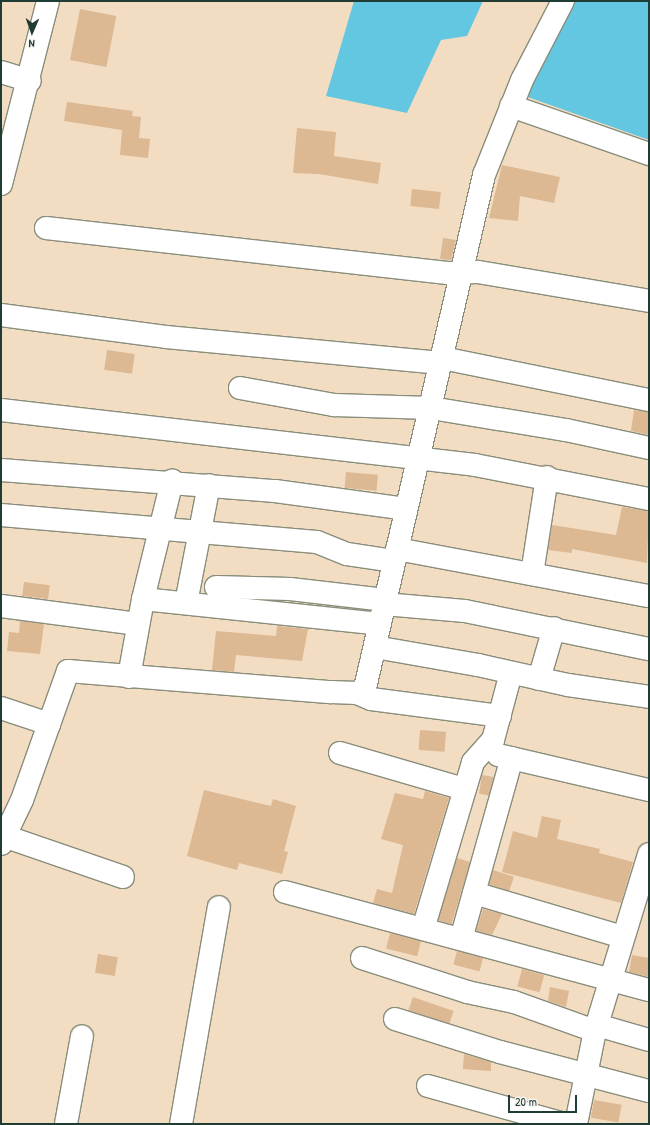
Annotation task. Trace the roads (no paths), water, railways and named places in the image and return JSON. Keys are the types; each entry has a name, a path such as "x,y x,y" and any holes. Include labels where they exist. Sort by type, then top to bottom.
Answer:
{"street":[{"path":"1,184 30,81 48,1"},
{"path":"357,693 367,683 395,555 431,408 484,175 511,106 563,1"},
{"path":"1,72 30,81"},
{"path":"511,106 649,154"},
{"path":"46,228 527,278 649,301"},
{"path":"1,315 166,337 442,360 649,400"},
{"path":"240,388 334,405 431,408 566,430 649,448"},
{"path":"1,410 419,458 547,477 649,499"},
{"path":"1,470 172,481 406,509"},
{"path":"532,574 547,477"},
{"path":"129,677 143,599 172,481"},
{"path":"186,603 209,485"},
{"path":"1,515 318,542 347,554 395,555 532,574 649,596"},
{"path":"216,588 295,590 383,610"},
{"path":"143,599 186,603 383,610 465,611 554,628 649,649"},
{"path":"1,606 138,624"},
{"path":"539,680 554,628"},
{"path":"375,647 511,673 539,680 649,697"},
{"path":"123,877 2,838 49,724 68,671 129,677 357,693 371,699 500,716"},
{"path":"423,928 464,788 473,762 493,740 511,673"},
{"path":"1,708 49,724"},
{"path":"482,752 649,790"},
{"path":"340,753 464,788"},
{"path":"461,939 512,758"},
{"path":"576,1124 596,1028 622,937 649,854"},
{"path":"285,892 649,990"},
{"path":"474,893 622,937"},
{"path":"181,1124 219,907"},
{"path":"362,958 466,992 514,1002 596,1028 649,1040"},
{"path":"395,1019 649,1091"},
{"path":"66,1124 82,1036"},
{"path":"428,1086 541,1121 564,1124"}],"water":[{"path":"354,1 483,1 467,36 441,40 407,113 326,96"},
{"path":"566,1 649,1 649,140 522,95"}]}
